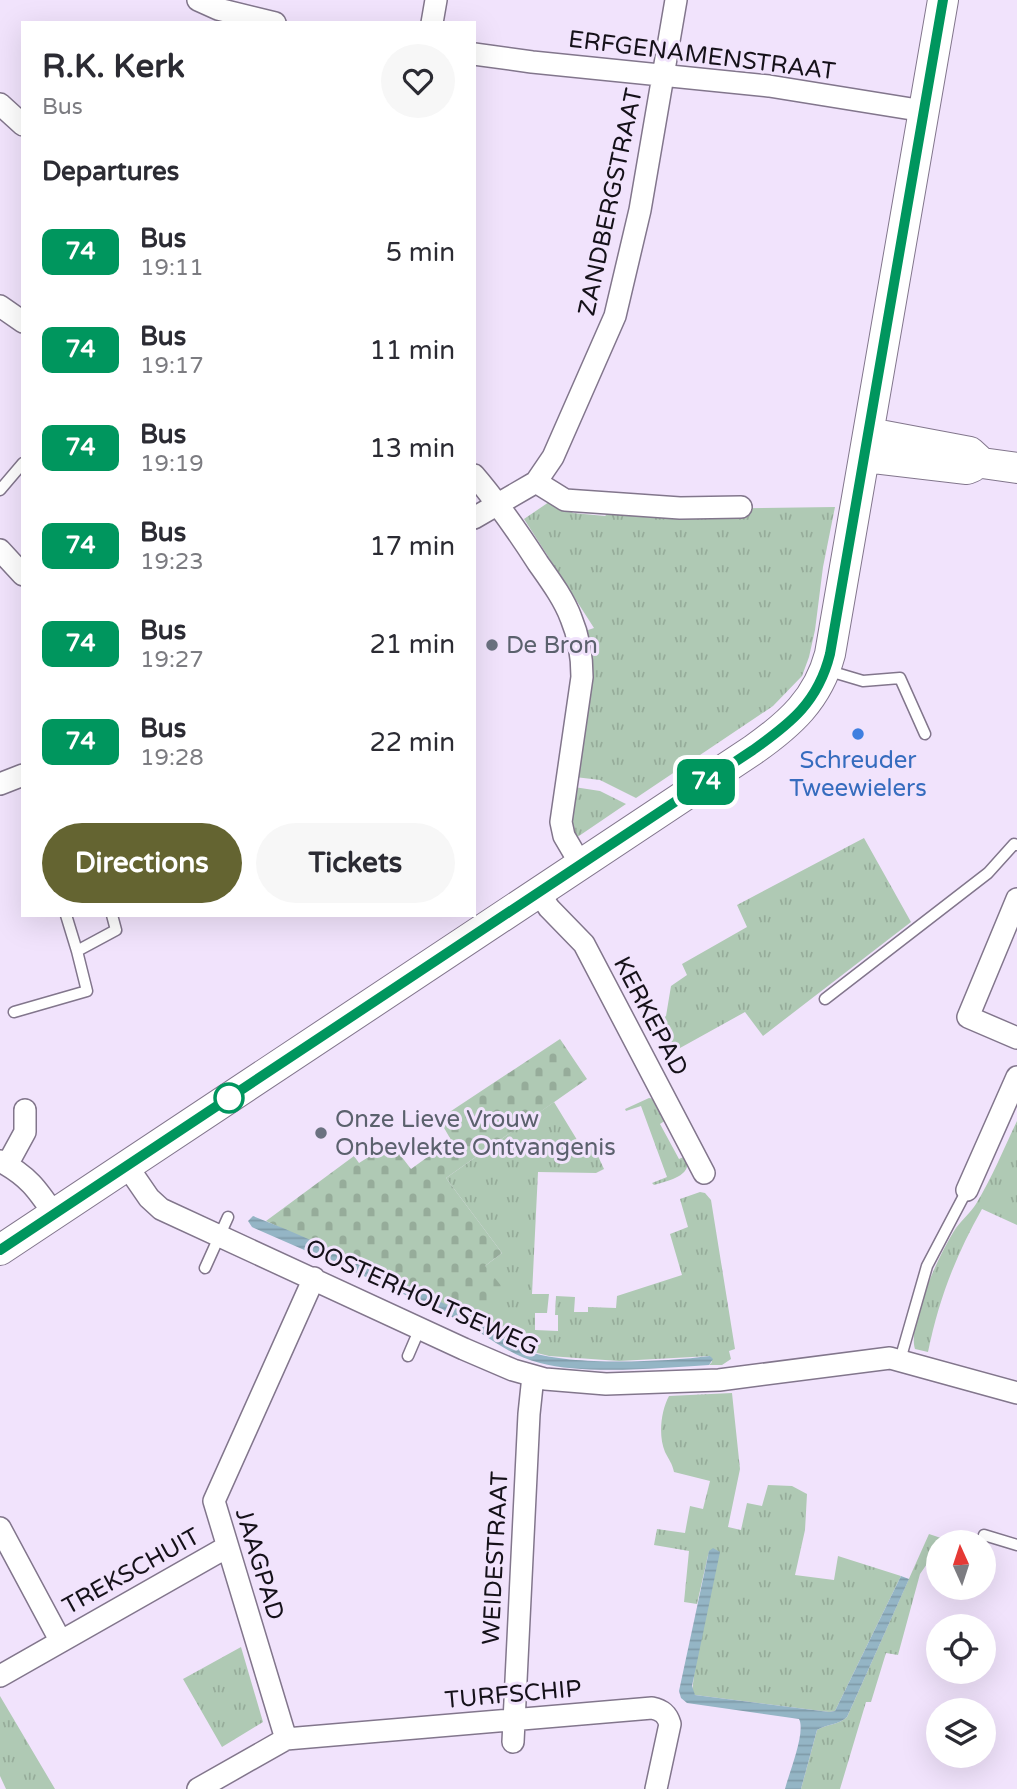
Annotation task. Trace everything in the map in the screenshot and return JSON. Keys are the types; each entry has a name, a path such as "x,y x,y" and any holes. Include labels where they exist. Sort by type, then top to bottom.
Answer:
{"street":[{"path":"198,0 218,9 267,21"},
{"path":"432,21 436,0"},
{"name":"ZANDBERGSTRAAT","path":"476,517 536,482 553,457 615,316 640,209 676,0"},
{"path":"0,1250 783,729 807,704 825,670 867,445 943,0"},
{"name":"ERFGENAMENSTRAAT","path":"476,54 769,86 924,111"},
{"path":"1,106 21,123"},
{"path":"0,306 21,321"},
{"path":"867,445 970,452 982,463 1017,468"},
{"path":"476,477 498,503 566,607 578,642 582,677 561,822 564,836 581,865"},
{"path":"536,482 565,500 680,508 741,507"},
{"path":"0,550 21,573"},
{"path":"0,784 21,776"},
{"name":"KERKEPAD","path":"539,893 549,908 584,944 704,1173"},
{"path":"1017,899 968,1017 1017,1038"},
{"path":"967,1190 1017,1077"},
{"path":"24,1110 25,1132 4,1163 31,1181 54,1214"},
{"name":"OOSTERHOLTSEWEG","path":"127,1166 156,1206 224,1226 314,1278 513,1370 533,1376 558,1382 590,1384 667,1382 741,1378 883,1358 900,1360 1017,1393"},
{"name":"JAAGPAD","path":"286,1739 214,1501 314,1278"},
{"name":"WEIDESTRAAT","path":"513,1732 533,1376"},
{"name":"TREKSCHUIT","path":"0,1528 60,1640"},
{"name":"TREKSCHUIT","path":"0,1676 227,1547"},
{"name":"TURFSCHIP","path":"286,1739 513,1732 652,1708 659,1710 668,1719 670,1729 656,1789"},
{"path":"198,1789 286,1739"}],"lane":[{"path":"0,490 21,465"},
{"path":"825,670 863,681 900,678 925,734"},
{"path":"825,999 988,873 1014,844 1017,845"},
{"path":"14,1012 87,991 67,917"},
{"path":"77,951 116,930 113,917"},
{"path":"900,1360 927,1266 967,1190"},
{"path":"205,1268 224,1226"},
{"path":"408,1356 420,1328"},
{"path":"996,1539 1017,1545"}],"green space":[{"path":"549,502 567,506 573,513 605,516 612,510 835,507 823,567 815,630 802,676 773,706 636,798 600,780 575,777 585,631 594,628 524,519"},
{"path":"574,787 600,791 626,804 576,838 570,823"},
{"path":"864,838 911,922 763,1036 745,1012 671,1053 654,1024 666,1016 671,986 687,975 682,964 747,927 737,905"},
{"path":"560,1039 587,1079 446,1178 502,1253 485,1266 503,1288 480,1310 468,1316 266,1221 354,1156 359,1163 391,1143 411,1169 451,1140 439,1119"},
{"path":"649,1098 655,1099 666,1120 660,1124 679,1159 686,1156 688,1163 679,1176 654,1185 652,1183 667,1177 641,1106 626,1111 625,1109"},
{"path":"554,1102 582,1148 592,1143 604,1169 596,1173 538,1172 532,1294 549,1294 547,1313 535,1313 535,1330 558,1331 556,1296 575,1297 574,1312 588,1312 588,1307 616,1308 617,1296 682,1275 670,1234 688,1227 680,1199 700,1192 705,1193 711,1200 735,1349 729,1351 731,1359 722,1365 709,1365 712,1362 710,1356 619,1361 549,1356 511,1343 468,1316 480,1310 485,1266 502,1253 446,1178"},
{"path":"1017,1121 1017,1225 982,1209 949,1279 928,1352 915,1349 916,1322 934,1270 956,1228 982,1194"},
{"path":"732,1393 740,1469 728,1527 741,1530 747,1503 762,1506 768,1485 792,1486 807,1494 805,1530 795,1575 834,1580 838,1556 901,1576 835,1711 695,1695 692,1692 709,1551 697,1604 684,1602 689,1551 654,1545 657,1529 685,1533 690,1506 703,1509 710,1481 674,1472 663,1445 661,1423 669,1396"},
{"path":"926,1541 926,1565 920,1574 898,1655 886,1653 871,1702 866,1702 840,1789 801,1789 817,1730 847,1717"},
{"path":"241,1647 263,1722 222,1747 183,1679"},
{"path":"0,1696 55,1789 6,1789 0,1776"}],"water":[{"path":"253,1216 387,1275 466,1315 530,1352 594,1361 668,1360 710,1356 713,1359 709,1365 646,1369 579,1369 540,1363 507,1349 431,1307 252,1227 248,1221"},
{"path":"713,1548 720,1552 692,1686 695,1695 835,1711 901,1576 909,1579 847,1717 817,1730 801,1789 785,1789 799,1743 799,1719 687,1703 681,1698 679,1691 709,1551"}],"bus line":[{"name":"74","path":"0,1250 753,750 783,729 807,704 815,692 830,654 943,0"}],"place":[{"name":"De Bron","path":"492,645"},
{"name":"Schreuder Tweewielers","path":"858,734"},
{"name":"Onze Lieve Vrouw Onbevlekte Ontvangenis","path":"321,1133"}]}
